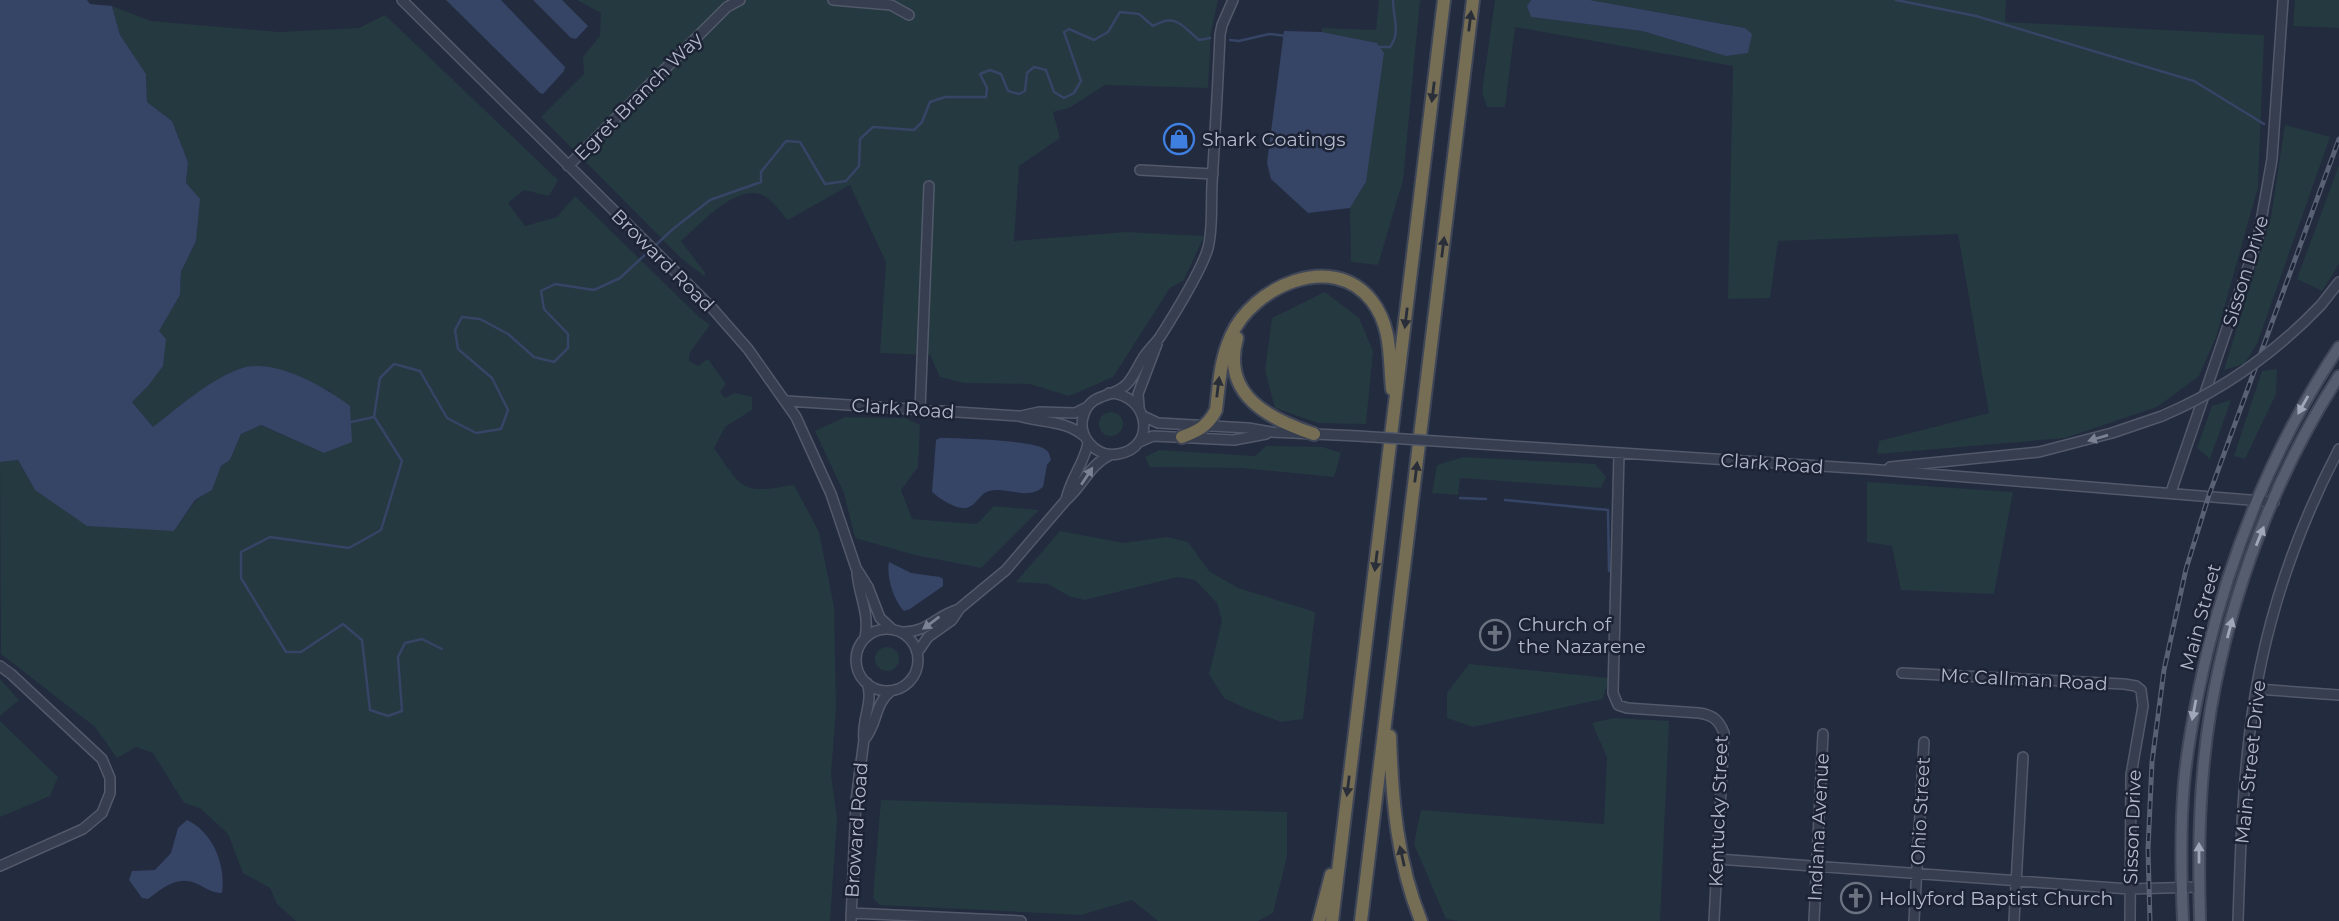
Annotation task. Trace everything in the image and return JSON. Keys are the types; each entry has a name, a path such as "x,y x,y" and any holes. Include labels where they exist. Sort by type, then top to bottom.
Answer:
{"highway":[{"path":"1332,921 1444,0"},
{"path":"1361,921 1473,0"},
{"path":"1182,437 1206,425 1216,410 1221,367 1231,335 1248,312 1276,289 1304,277 1342,280 1363,291 1376,307 1386,330 1391,360 1394,420"},
{"path":"1248,312 1234,348 1234,364 1244,392 1257,407 1274,418 1314,434"},
{"path":"1389,695 1393,808 1408,880 1421,921"},
{"path":"1319,921 1340,844"}],"main road":[{"name":"Main Street","path":"2183,921 2184,782 2194,711 2220,604 2231,565 2276,454 2339,347"},
{"name":"Main Street","path":"2200,921 2200,802 2211,708 2231,621 2257,542 2274,502 2293,459 2339,376"}],"street":[{"name":"Broward Road","path":"402,0 729,326 787,401 831,494 856,568 867,617 865,638"},
{"name":"Egret Branch Way","path":"568,166 727,7 740,0"},
{"path":"833,0 891,5 909,15"},
{"path":"917,653 928,637 952,620 960,608 1006,570 1066,500 1077,491 1093,466 1110,455 1126,452 1139,442 1142,433 1140,387 1159,339 1207,250 1220,35 1225,15 1233,0"},
{"name":"Sisson Drive","path":"2171,492 2258,238 2273,148 2283,0"},
{"path":"1140,170 1213,174"},
{"path":"920,410 929,186"},
{"path":"1868,469 2039,452 2099,437 2162,416 2237,377 2278,347 2339,282"},
{"path":"1066,500 1069,484 1084,461 1086,439 1083,416 1087,407 1093,401 1125,387 1144,356 1159,339"},
{"path":"1109,393 1126,396 1141,412"},
{"name":"Clark Road","path":"787,401 1019,416 1038,422 1066,424 1086,439"},
{"name":"Clark Road","path":"1019,416 1039,412 1075,413 1087,407"},
{"name":"Clark Road","path":"1141,412 1158,423 1271,432 1868,469 2274,502"},
{"name":"Clark Road","path":"1139,442 1153,436 1234,439 1271,432"},
{"path":"1086,439 1094,449 1110,455"},
{"name":"Main Street Drive","path":"2238,921 2249,740 2256,689 2287,568 2315,496 2339,449"},
{"name":"Kentucky Street","path":"1619,453 1613,693 1618,705 1627,708 1699,713 1709,715 1721,724 1724,733 1714,921"},
{"name":"Broward Road","path":"856,568 880,618 896,631"},
{"path":"896,631 914,643 917,669 913,677 900,688 883,691 867,683 858,669 856,661 860,645 865,638 877,631 922,630 943,613 960,608"},
{"path":"0,666 102,759 110,778 110,793 102,813 83,829 0,866"},
{"name":"Mc Callman Road","path":"1902,673 2136,685 2142,692"},
{"name":"Broward Road","path":"851,917 856,800 863,730 869,701 867,683"},
{"path":"2256,689 2339,695"},
{"name":"Broward Road","path":"864,740 871,732 878,704 892,691"},
{"name":"Sisson Drive","path":"2130,921 2132,775 2143,706 2142,692"},
{"name":"Indiana Avenue","path":"1814,921 1823,734"},
{"name":"Ohio Street","path":"1914,921 1924,742"},
{"path":"2014,921 2023,757"},
{"path":"1717,859 2129,889 2199,887"},
{"path":"851,917 1021,921"}],"shaded area":[{"path":"577,0 1218,0 1211,32 1208,88 1105,85 1069,108 1053,112 1060,138 1019,166 1014,241 1126,232 1204,236 1184,280 1170,288 1113,377 1069,396 1030,384 964,383 940,377 930,355 880,353 886,262 850,185 788,220 765,196 754,193 731,199 681,241 706,274 704,276 682,259 541,117 584,74 583,57 600,36 601,13"},
{"path":"1379,0 1420,0 1403,180 1378,265 1351,262 1350,208 1366,182 1377,43 1322,32 1322,28 1376,30"},
{"path":"1495,0 1531,0 1527,6 1532,17 1642,31 1726,56 1751,34 1745,28 1590,0 2006,0 2005,22 2264,35 2258,187 2216,337 2199,376 2157,407 2065,438 1877,454 1879,441 1989,413 1958,234 1778,241 1770,298 1728,299 1733,66 1515,27 1505,107 1487,107 1482,92"},
{"path":"2295,0 2339,0 2339,28 2293,26"},
{"path":"112,6 151,21 279,32 359,28 385,15 558,180 549,196 524,190 508,203 525,226 557,217 575,196 710,325 690,352 689,361 698,366 708,359 726,384 720,392 725,398 735,393 752,397 752,410 725,427 714,448 745,486 763,489 794,485 819,532 834,606 836,707 831,775 837,818 830,921 296,921 277,904 270,888 243,873 228,834 200,808 184,803 153,753 136,747 117,758 95,727 1,654 0,462 18,460 35,490 174,531 196,500 212,490 221,466 230,460 241,434 260,425 324,453 330,391 286,371 258,367 241,368 195,394 153,427 132,402 148,386 159,331 180,295 181,272 196,241 186,183 188,162 172,121 147,102 146,74 120,35"},
{"path":"2285,125 2330,137 2257,344 2244,364 2224,370 2271,217"},
{"path":"2339,165 2339,264 2322,291 2297,279"},
{"path":"1325,292 1359,318 1373,351 1366,424 1318,423 1275,408 1265,371 1272,318"},
{"path":"2277,369 2276,394 2245,459 2234,456 2262,371"},
{"path":"2231,400 2210,459 2197,448 2212,406"},
{"path":"1106,412 1116,412 1123,419 1123,429 1116,436 1106,436 1099,429 1099,419"},
{"path":"845,417 905,418 920,425 918,467 901,490 912,519 977,524 994,506 1039,510 981,568 915,555 855,538 844,493 815,431"},
{"path":"1266,446 1323,447 1341,453 1334,477 1242,468 1150,467 1145,457 1159,450 1255,456"},
{"path":"1464,457 1595,464 1606,477 1601,488 1460,478 1458,495 1432,493 1437,465"},
{"path":"1867,482 2013,492 1994,594 1901,590 1892,546 1867,542"},
{"path":"1060,531 1124,543 1167,537 1188,542 1209,571 1238,588 1315,612 1303,719 1281,722 1224,698 1209,674 1222,621 1217,603 1195,580 1178,577 1085,600 1069,596 1048,584 1016,582"},
{"path":"882,647 892,647 899,654 899,664 892,671 882,671 875,664 875,654"},
{"path":"1469,664 1609,678 1603,699 1473,727 1447,718 1447,693"},
{"path":"0,679 19,700 0,716"},
{"path":"1614,718 1669,721 1660,921 1446,919 1414,844 1421,810 1604,824 1607,757 1592,723"},
{"path":"0,721 58,777 50,796 0,817"},
{"path":"881,800 1287,812 1287,856 1273,913 1258,921 1158,921 1132,900 1081,915 880,905 873,898"}],"water":[{"path":"0,0 87,0 90,4 112,6 120,35 146,74 147,102 172,121 188,162 186,183 200,199 196,241 181,272 180,295 159,331 166,339 163,366 132,402 153,427 216,380 239,369 267,367 313,383 350,406 352,442 324,453 261,425 241,434 230,460 221,466 212,490 195,500 174,531 87,526 35,490 18,460 0,462"},
{"path":"446,0 501,0 565,67 564,71 543,94 540,93"},
{"path":"533,0 562,0 588,26 576,39 571,38"},
{"path":"1531,0 1590,0 1745,28 1752,34 1748,53 1726,56 1642,31 1531,17 1527,6"},
{"path":"1284,31 1322,32 1377,43 1384,53 1366,182 1350,208 1308,213 1271,179 1267,163"},
{"path":"936,440 995,440 1039,447 1047,451 1051,460 1047,465 1043,487 1030,493 989,491 967,508 950,504 932,492"},
{"path":"889,562 911,573 940,577 943,579 943,586 904,611 892,588"},
{"path":"187,820 204,833 216,850 222,871 222,893 182,881 170,884 148,899 142,898 129,880 132,871 155,870 171,853 178,828"}],"waterway":[{"path":"1377,47 1390,47 1393,42 1396,30 1393,0"},
{"path":"1896,0 1976,16 2194,81 2264,124"},
{"path":"351,422 374,417 380,378 394,364 420,371 447,418 476,433 501,429 508,410 492,378 458,349 455,330 462,317 480,319 508,334 534,357 554,362 568,348 568,334 544,309 541,291 555,284 594,290 620,278 673,229 710,200 761,182 761,172 786,141 800,142 825,184 846,181 859,166 860,139 873,127 914,130 922,122 930,102 945,97 986,97 987,88 980,74 990,70 1001,74 1008,91 1019,94 1025,91 1027,73 1034,67 1046,70 1054,92 1064,98 1074,93 1081,81 1064,32 1069,29 1094,40 1108,32 1120,12 1139,14 1153,26 1167,21 1178,22 1199,40 1210,38"},
{"path":"1230,40 1239,41 1269,34 1287,36"},
{"path":"375,418 402,461 381,530 349,548 270,537 241,552 241,578 286,652 301,652 343,624 362,640 370,710 388,716 402,711 398,657 405,643 422,639 442,649"},
{"path":"1460,498 1486,499"},
{"path":"1505,500 1608,510 1609,571"}],"railway":[{"path":"2150,921 2148,849 2152,762 2164,670 2186,569 2209,495 2339,139"}],"place":[{"name":"Shark Coatings","path":"1179,139"},
{"name":"Church of the Nazarene","path":"1495,635"},
{"name":"Hollyford Baptist Church","path":"1856,898"}]}
